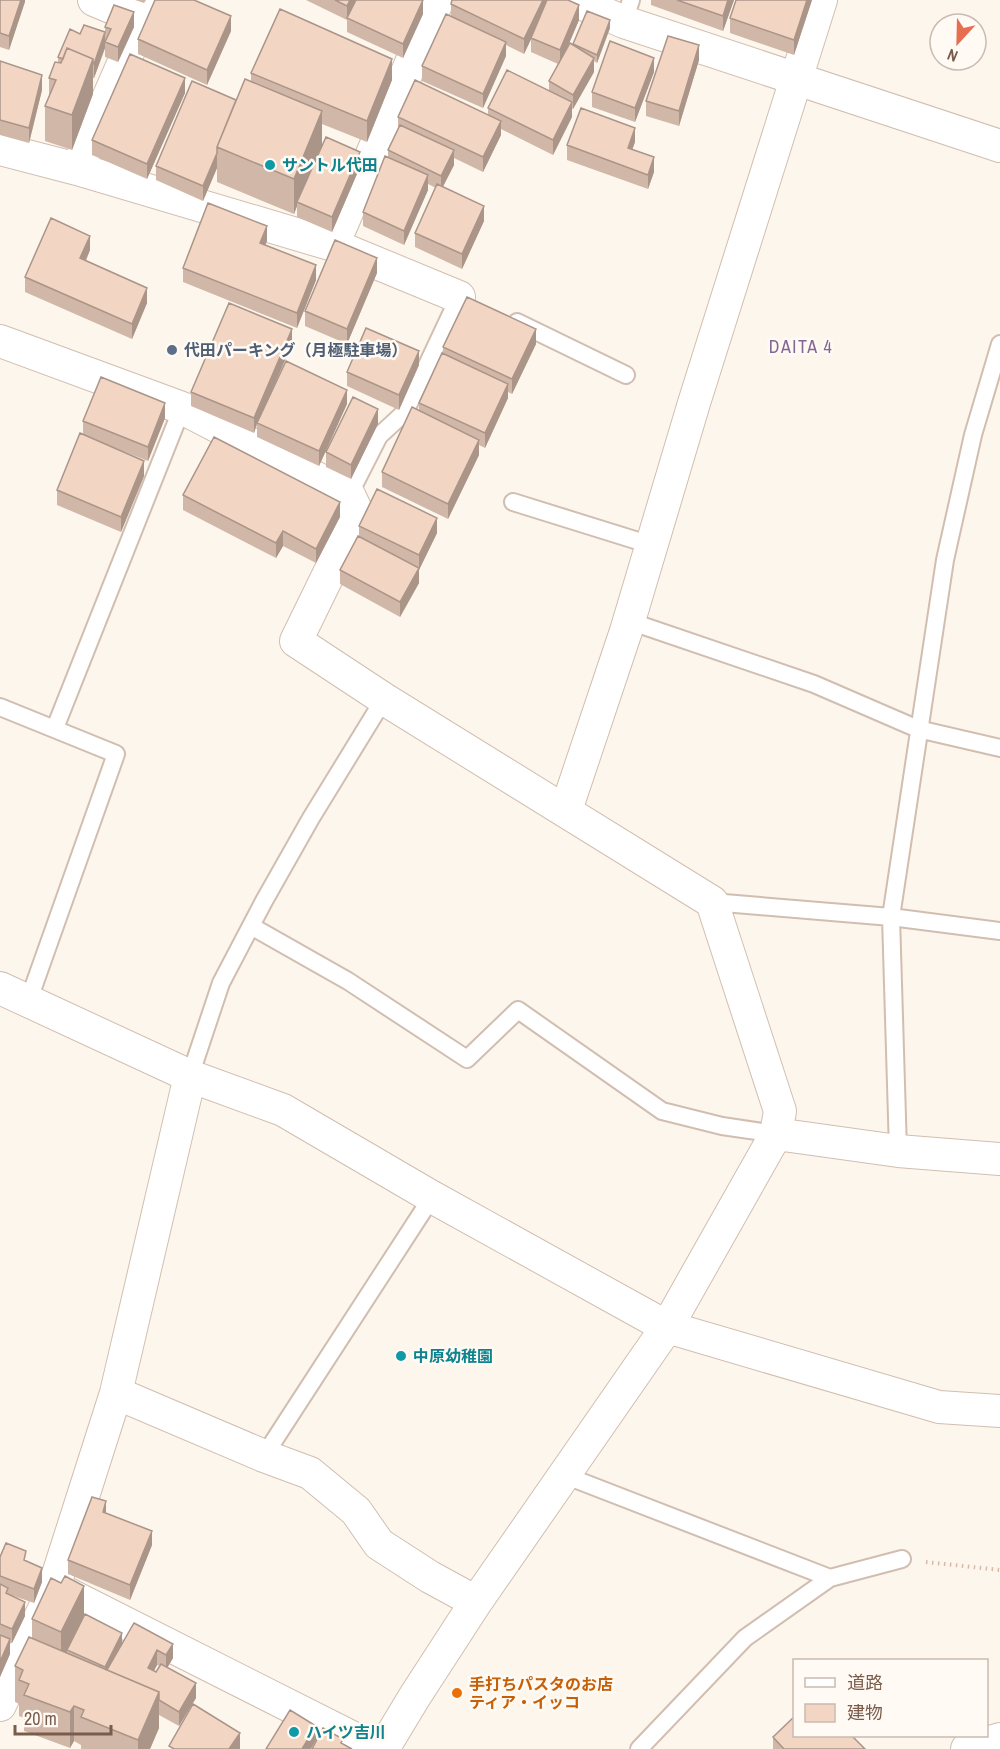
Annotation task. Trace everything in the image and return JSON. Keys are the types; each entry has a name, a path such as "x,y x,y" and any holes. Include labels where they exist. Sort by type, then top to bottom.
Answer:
{"street":[{"path":"77,169 146,10 94,0"},
{"path":"333,245 438,0"},
{"path":"574,0 627,11 796,80 1000,146"},
{"path":"566,810 629,621 694,403 821,0"},
{"path":"0,149 77,169 333,245 470,302"},
{"path":"0,341 182,408 349,495 358,514 296,641 384,699 712,902 780,1111 776,1134 668,1327 476,1602 383,1749"},
{"path":"0,988 190,1076 283,1110 432,1197 668,1327 939,1407 1000,1411"},
{"path":"0,1705 54,1587 116,1394 190,1076"},
{"path":"776,1134 897,1150 1000,1160"},
{"path":"116,1394 310,1473 356,1511 379,1544 430,1577 476,1602"},
{"path":"54,1587 375,1749"},
{"path":"967,1749 1000,1739"}],"lane":[{"path":"349,495 379,436 405,412 470,302"},
{"path":"503,316 626,375"},
{"path":"897,1150 891,917 945,560 973,435 1000,344"},
{"path":"55,728 182,408"},
{"path":"513,502 651,545"},
{"path":"629,621 814,684 918,729 1000,748"},
{"path":"190,1076 221,983 311,818 384,699"},
{"path":"0,707 116,754 28,1002"},
{"path":"712,902 891,917 1000,931"},
{"path":"251,926 348,981 467,1059 518,1010 662,1111 722,1126 776,1134"},
{"path":"264,1456 432,1197"},
{"path":"564,1475 830,1578"},
{"path":"639,1749 745,1638 830,1578 902,1559"}],"path":[{"path":"902,1559 1000,1570"}],"building":[{"path":"0,0 21,0 9,36 0,33"},
{"path":"155,0 194,0 231,16 207,70 138,39"},
{"path":"335,0 350,0 347,6"},
{"path":"356,0 423,0 403,44 347,18"},
{"path":"452,0 543,0 524,39 451,4"},
{"path":"547,0 568,0 579,5 560,50 531,38"},
{"path":"677,0 728,0 723,16"},
{"path":"736,0 807,0 794,40 730,18"},
{"path":"114,5 134,12 118,47 105,42 111,29 105,27"},
{"path":"280,9 392,59 367,121 251,73"},
{"path":"587,11 610,20 597,55 573,44"},
{"path":"446,14 506,42 483,94 422,66"},
{"path":"84,25 105,32 94,64 93,59 67,48 63,59 58,57 70,29 80,34"},
{"path":"668,36 699,45 679,111 646,101"},
{"path":"610,41 654,58 635,108 592,92"},
{"path":"570,43 594,58 573,95 549,81"},
{"path":"67,48 93,59 72,115 45,106 56,80 49,78 55,62 61,63"},
{"path":"130,54 185,78 147,164 92,140"},
{"path":"0,61 42,75 29,128 0,120"},
{"path":"507,70 572,102 553,140 488,108"},
{"path":"245,79 322,111 294,179 217,147"},
{"path":"415,80 501,121 483,157 398,117"},
{"path":"192,81 236,100 203,186 156,166"},
{"path":"581,108 635,128 628,148 654,157 648,175 567,145"},
{"path":"400,125 454,150 441,176 388,150"},
{"path":"326,137 360,152 332,217 297,202"},
{"path":"385,156 428,175 404,231 363,212"},
{"path":"437,184 484,206 462,254 415,233"},
{"path":"208,203 267,226 260,243 316,265 297,313 183,268"},
{"path":"51,218 90,236 80,258 147,288 132,324 25,277"},
{"path":"335,240 377,258 347,329 305,311"},
{"path":"467,297 536,329 512,379 443,347"},
{"path":"229,303 292,329 254,418 191,392"},
{"path":"366,328 419,351 399,395 347,372"},
{"path":"442,353 508,384 485,433 419,403"},
{"path":"286,361 347,390 319,451 257,423"},
{"path":"101,377 165,403 148,447 83,421"},
{"path":"353,397 378,409 351,465 326,452"},
{"path":"412,407 479,440 448,504 382,472"},
{"path":"80,433 144,461 121,517 57,490"},
{"path":"214,437 340,502 316,549 283,531 276,543 183,495"},
{"path":"377,489 437,518 419,555 359,526"},
{"path":"358,536 419,568 400,602 340,570"},
{"path":"92,1497 106,1501 103,1512 152,1531 130,1585 68,1560"},
{"path":"6,1543 26,1551 24,1560 42,1568 34,1589 0,1576 0,1557"},
{"path":"65,1576 84,1586 61,1632 32,1619 51,1578 61,1583"},
{"path":"0,1584 8,1588 6,1593 25,1602 12,1629 0,1624"},
{"path":"85,1614 122,1633 105,1667 67,1650"},
{"path":"134,1623 173,1644 166,1655 157,1650 148,1668 156,1672 161,1664 196,1683 179,1712 159,1700 159,1692 107,1670"},
{"path":"0,1635 10,1639 0,1662"},
{"path":"29,1637 159,1692 138,1740 81,1717 84,1710 74,1706 70,1712 24,1695 29,1684 19,1680 23,1670 15,1666"},
{"path":"193,1704 240,1733 229,1749 174,1749 169,1746"},
{"path":"290,1710 316,1726 302,1749 266,1749"},
{"path":"793,1718 793,1737 853,1737 865,1749 784,1749 773,1737"},
{"path":"323,1728 343,1739 341,1743 352,1749 312,1749"}],"place":[{"name":"サントル代田","path":"270,165"},
{"name":"代田パーキング（月極駐車場）","path":"172,350"},
{"name":"中原幼稚園","path":"401,1356"},
{"name":"手打ちパスタのお店 ティア・イッコ","path":"457,1693"},
{"name":"ハイツ吉川","path":"294,1732"}],"district":[{"name":"DAITA 4","path":"801,346"}]}
